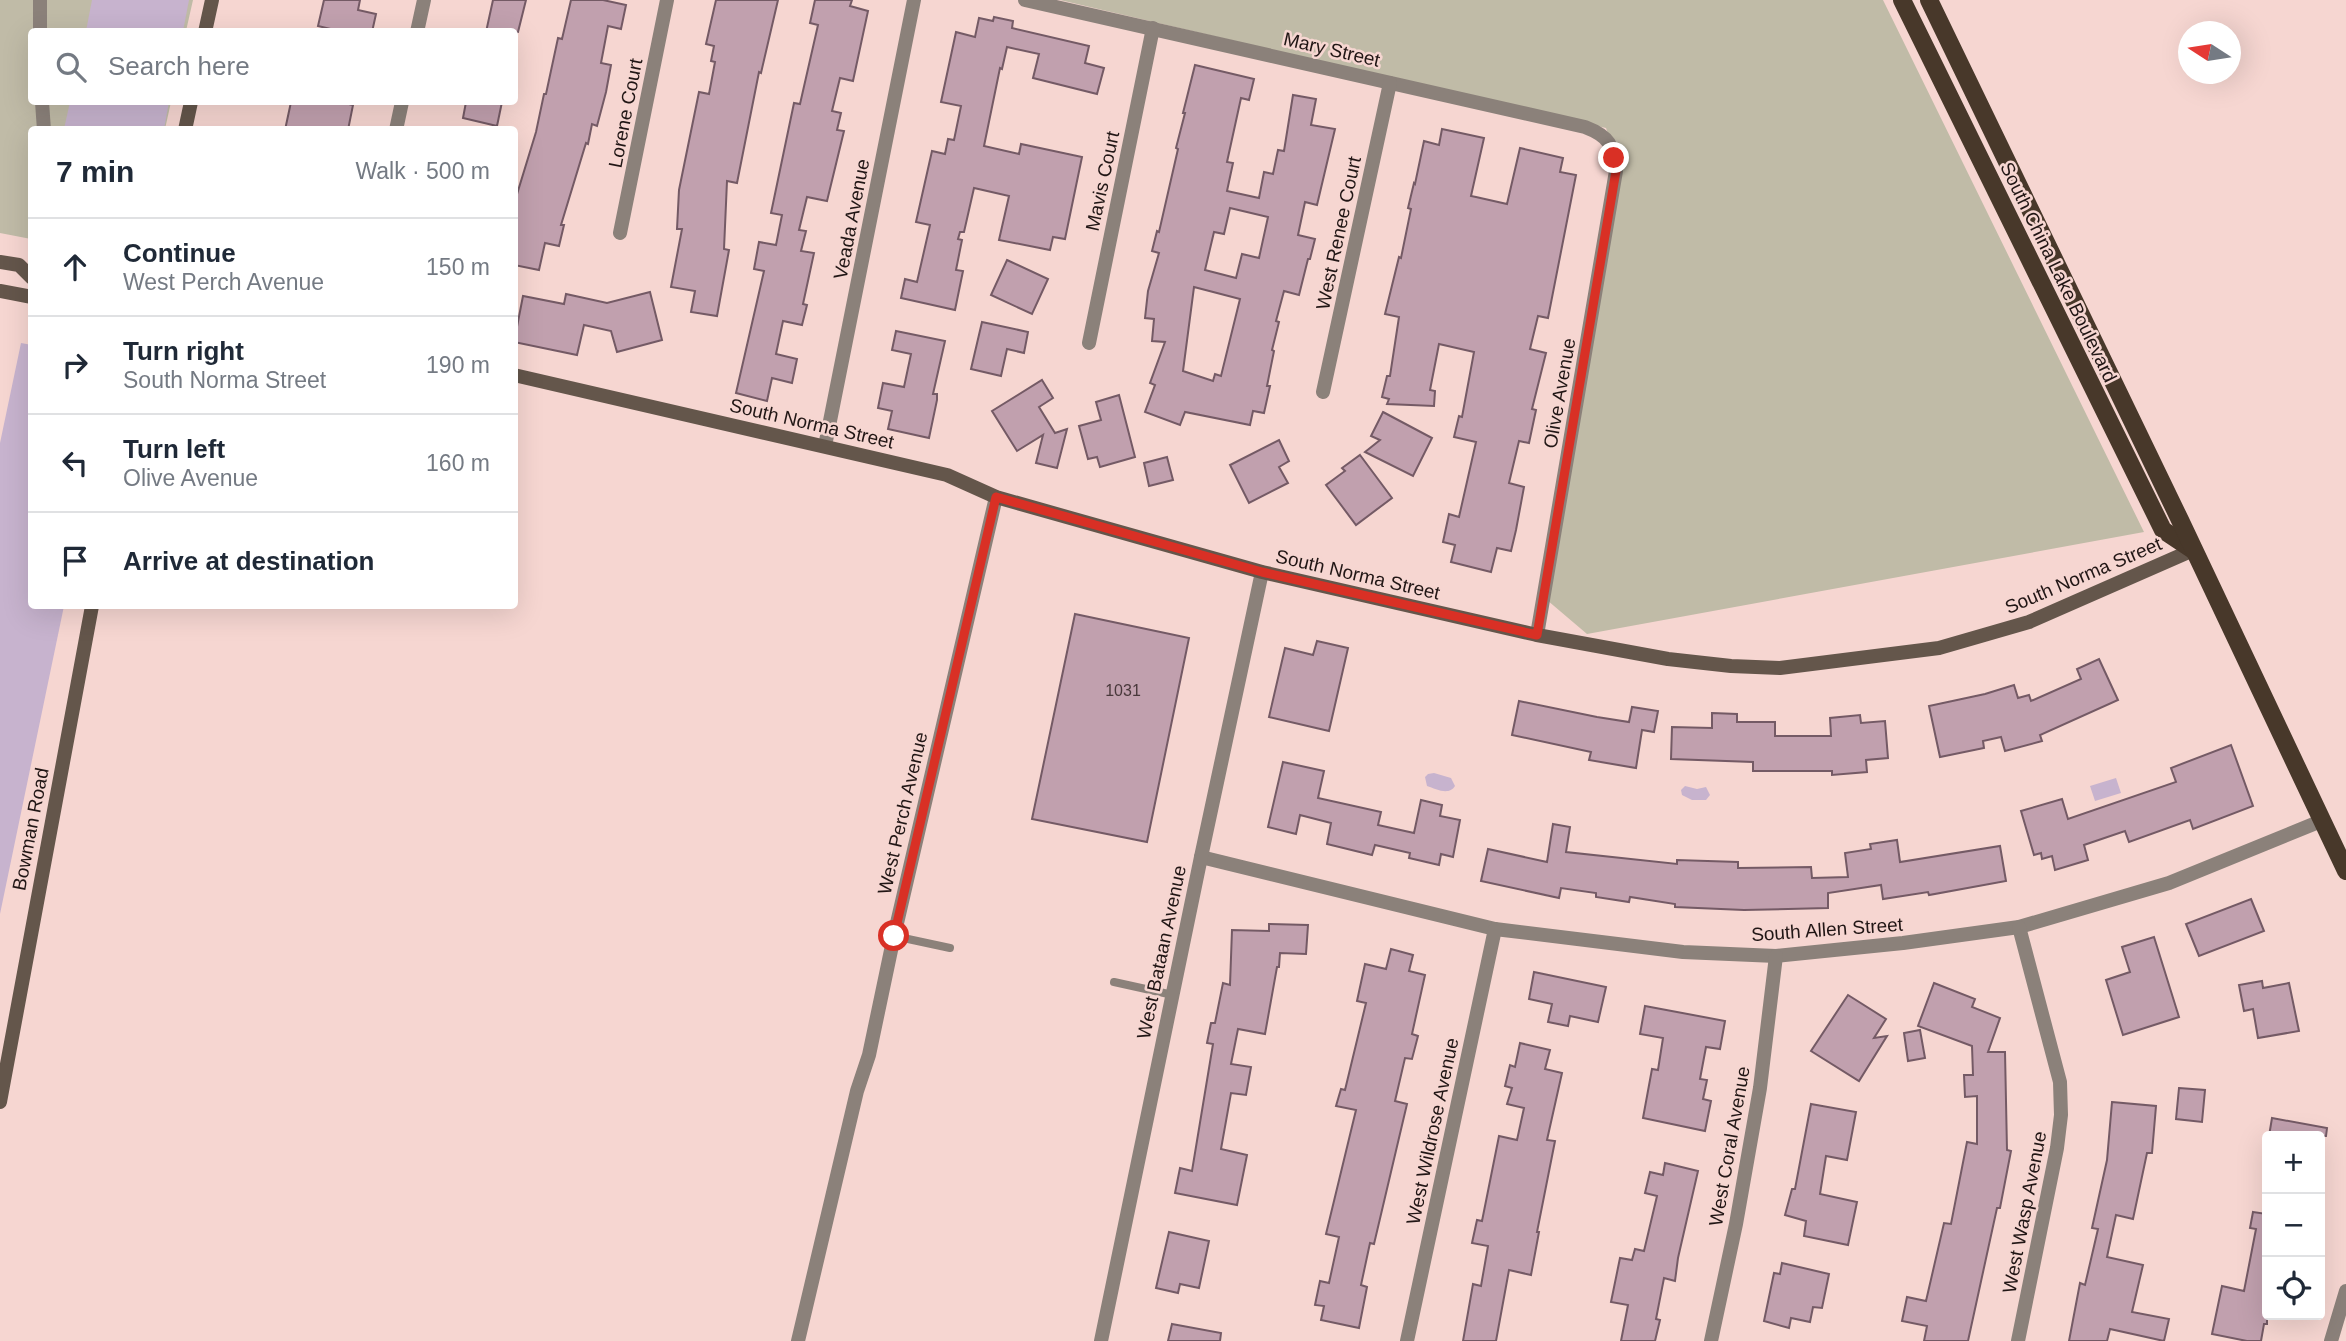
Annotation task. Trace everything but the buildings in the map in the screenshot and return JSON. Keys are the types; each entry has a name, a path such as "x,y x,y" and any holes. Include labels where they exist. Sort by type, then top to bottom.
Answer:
{"main road":[{"name":"South China Lake Boulevard","path":"1902,0 2163,530 2193,550"},
{"name":"South China Lake Boulevard","path":"1929,0 2346,871"}],"street":[{"path":"40,0 40,28"},
{"path":"206,28 212,0"},
{"path":"418,28 424,0"},
{"name":"Lorene Court","path":"620,233 667,0"},
{"name":"Veada Avenue","path":"825,446 914,0"},
{"name":"Mary Street","path":"1025,0 1585,127 1600,133 1613,145 1614,158"},
{"name":"Mavis Court","path":"1088,343 1153,28"},
{"name":"West Renee Court","path":"1323,392 1390,83"},
{"path":"42,105 44,126"},
{"path":"186,126 190,105"},
{"path":"397,126 401,105"},
{"name":"Olive Avenue","path":"1537,635 1616,171 1614,158"},
{"path":"0,262 19,265 28,274"},
{"path":"0,291 28,296"},
{"name":"South Norma Street","path":"518,376 947,475 996,497 1262,572 1537,635 1668,659 1744,667 1780,668 1939,649 2029,622 2193,550"},
{"name":"West Perch Avenue","path":"798,1341 857,1091 869,1055 996,497"},
{"name":"West Bataan Avenue","path":"1101,1341 1200,857 1262,572"},
{"name":"Bowman Road","path":"0,1102 91,609"},
{"name":"South Allen Street","path":"1200,857 1495,929 1683,952 1776,956 1903,943 2019,927 2169,883 2321,821"},
{"name":"West Wasp Avenue","path":"2018,1341 2061,1115 2060,1082 2019,927"},
{"name":"West Wildrose Avenue","path":"1407,1341 1495,929"},
{"name":"West Coral Avenue","path":"1711,1341 1736,1224 1760,1088 1776,956"},
{"path":"2331,1341 2346,1292"}],"lane":[{"path":"894,936 950,948"},
{"path":"1114,982 1172,995"}],"shaded area":[{"path":"0,0 193,0 187,28 28,28 28,105 170,105 166,126 28,126 28,238 0,233"},
{"path":"92,0 189,0 184,28 87,28"},
{"path":"1060,0 1883,0 2144,532 1587,634 1547,600 1615,154 1606,128"},
{"path":"69,105 168,105 165,126 65,126"},
{"path":"21,343 28,344 28,609 63,609 0,914 0,443"},
{"path":"1434,773 1451,778 1455,786 1446,791 1427,786 1425,777"},
{"path":"2116,778 2121,793 2095,801 2090,786"},
{"path":"1685,786 1697,789 1706,787 1710,795 1706,800 1692,800 1682,795 1681,790"}],"route":[{"path":"894,936 996,497 1262,572 1537,635 1616,171 1614,158"}]}
